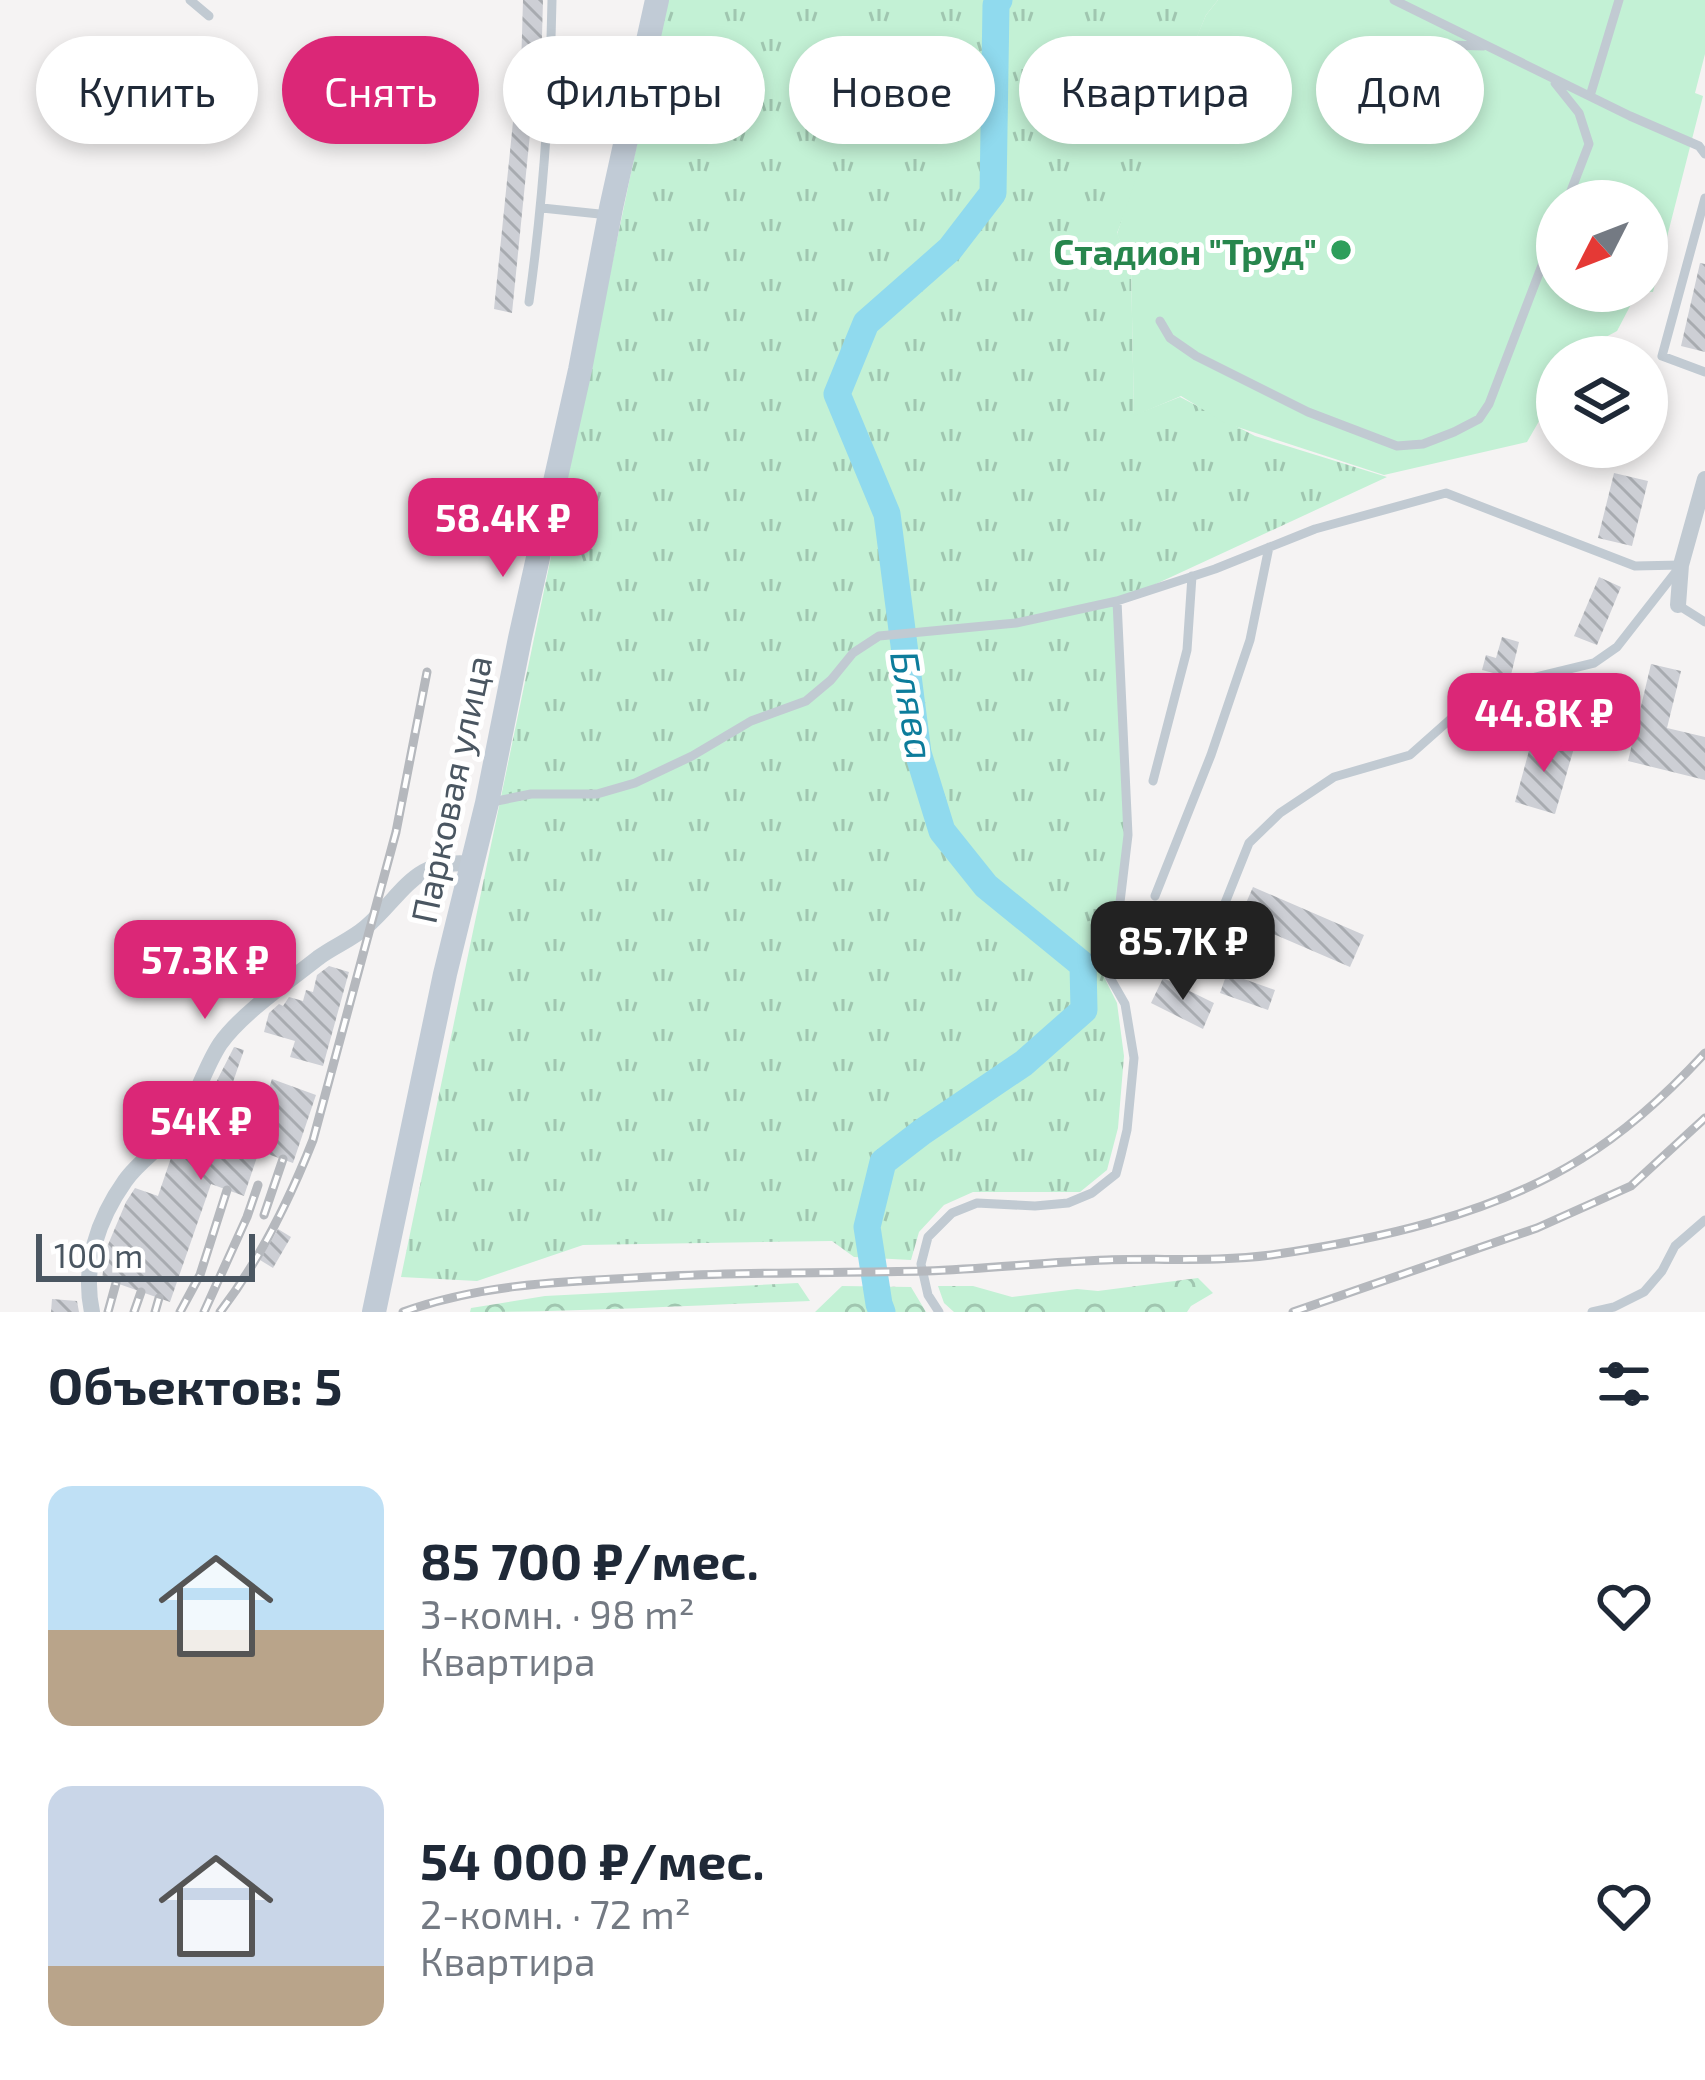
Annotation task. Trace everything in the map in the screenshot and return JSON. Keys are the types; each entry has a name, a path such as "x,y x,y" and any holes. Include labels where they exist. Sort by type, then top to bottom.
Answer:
{"street":[{"name":"Парковая улица","path":"649,36 657,0"},
{"name":"Парковая улица","path":"374,1312 625,144"},
{"path":"1678,605 1681,565 1700,514 1705,478"},
{"path":"92,1312 88,1293 92,1246 127,1178 183,1120 221,1044 332,946 350,940 372,922 424,870 452,862 473,864"}],"lane":[{"path":"190,0 209,16"},
{"path":"551,36 552,0"},
{"path":"1394,0 1699,146 1705,154"},
{"path":"1590,96 1619,0"},
{"path":"1484,46 1489,46"},
{"path":"1547,74 1580,113 1587,130 1589,144 1575,180"},
{"path":"529,302 546,144"},
{"path":"1705,198 1662,356 1705,372"},
{"path":"542,208 609,215"},
{"path":"1160,321 1170,338 1196,356 1308,412 1397,446 1424,443 1479,419 1536,281"},
{"path":"487,802 531,794 597,794 635,783 751,721 806,701 853,652 879,636 1016,623 1117,601 1315,529 1446,493 1635,566 1681,565"},
{"path":"1155,896 1250,640 1269,547"},
{"path":"1223,908 1249,843 1280,813 1334,777 1410,755 1454,716 1519,681 1594,663 1617,647 1681,565"},
{"path":"1153,782 1186,650 1192,576"},
{"path":"939,1312 928,1295 921,1264 928,1237 952,1213 977,1203 1068,1203 1092,1193 1116,1174 1121,1155 1134,1058 1125,1004 1109,976 1129,836 1117,601"},
{"path":"1678,605 1705,622"},
{"path":"1592,1312 1644,1292 1675,1246 1705,1220"}],"green space":[{"path":"667,0 1218,0 1197,36 1019,36 1019,144 1153,144 1117,233 1131,266 1134,415 1180,397 1255,436 1387,477 1117,602 1128,835 1103,975 1117,1003 1124,1056 1118,1128 1107,1170 1080,1192 973,1192 944,1205 919,1232 911,1260 854,1257 832,1241 583,1245 477,1281 401,1277 637,144 765,144 765,36 660,36"},
{"name":"Стадион \"Труд\"","path":"1218,0 1705,0 1705,54 1695,93 1703,96 1668,233 1668,180 1536,180 1536,312 1627,312 1617,331 1608,336 1536,336 1536,426 1527,442 1384,475 1225,423 1181,396 1134,416 1131,266 1117,234 1151,144 1292,144 1292,36 1197,36"},
{"path":"1198,1278 1213,1293 1187,1312 954,1312 944,1303 938,1286 973,1286 1012,1297"},
{"path":"798,1283 810,1301 470,1312 471,1308 545,1296"},
{"path":"842,1286 911,1287 926,1312 815,1312"}],"building":[{"path":"523,0 543,0 542,36 522,36"},
{"path":"511,144 529,144 512,313 494,309"},
{"path":"1700,263 1705,264 1705,352 1681,346"},
{"path":"1614,473 1648,481 1632,546 1598,538"},
{"path":"1599,577 1621,587 1597,645 1574,636"},
{"path":"1502,637 1519,642 1508,677 1482,670 1486,655 1496,658"},
{"path":"1651,664 1681,671 1667,728 1705,737 1705,780 1628,761"},
{"path":"1541,689 1610,705 1606,725 1537,709"},
{"path":"1533,736 1574,748 1555,814 1515,802"},
{"path":"1253,887 1364,935 1350,967 1239,919"},
{"path":"329,966 349,972 323,1066 290,1057 295,1041 264,1032 269,1013 289,997 303,1001 306,990 313,992 317,975"},
{"path":"1227,973 1275,990 1268,1010 1220,993"},
{"path":"1163,978 1214,1003 1203,1029 1151,1003"},
{"path":"234,1047 244,1050 221,1117 255,1128 272,1079 316,1095 293,1163 259,1151 244,1196 211,1184 170,1302 102,1278 107,1247 126,1202 135,1188 158,1196 173,1152 187,1157 203,1108"},
{"path":"278,1229 291,1237 273,1268 260,1260"},
{"path":"52,1299 77,1301 79,1312 51,1312"}],"waterway":[{"name":"Блява","path":"882,1312 867,1227 883,1162 1024,1063 1084,1010 1083,965 986,886 942,831 918,753 887,514 837,394 866,323 950,249 993,193 999,0"}],"railway":[{"path":"220,1312 272,1229 313,1140 396,832 427,672"},
{"path":"403,1312 468,1294 570,1281 1230,1258 1351,1242 1471,1210 1546,1179 1631,1123 1705,1053"},
{"path":"1293,1312 1537,1228 1631,1186 1705,1118"},
{"path":"264,1215 283,1159"},
{"path":"204,1312 258,1185"},
{"path":"180,1312 200,1275 227,1190"},
{"path":"108,1312 116,1283"},
{"path":"134,1312 141,1292"},
{"path":"155,1312 159,1298"}],"place":[{"name":"Стадион \"Труд\"","path":"1341,250"}]}
